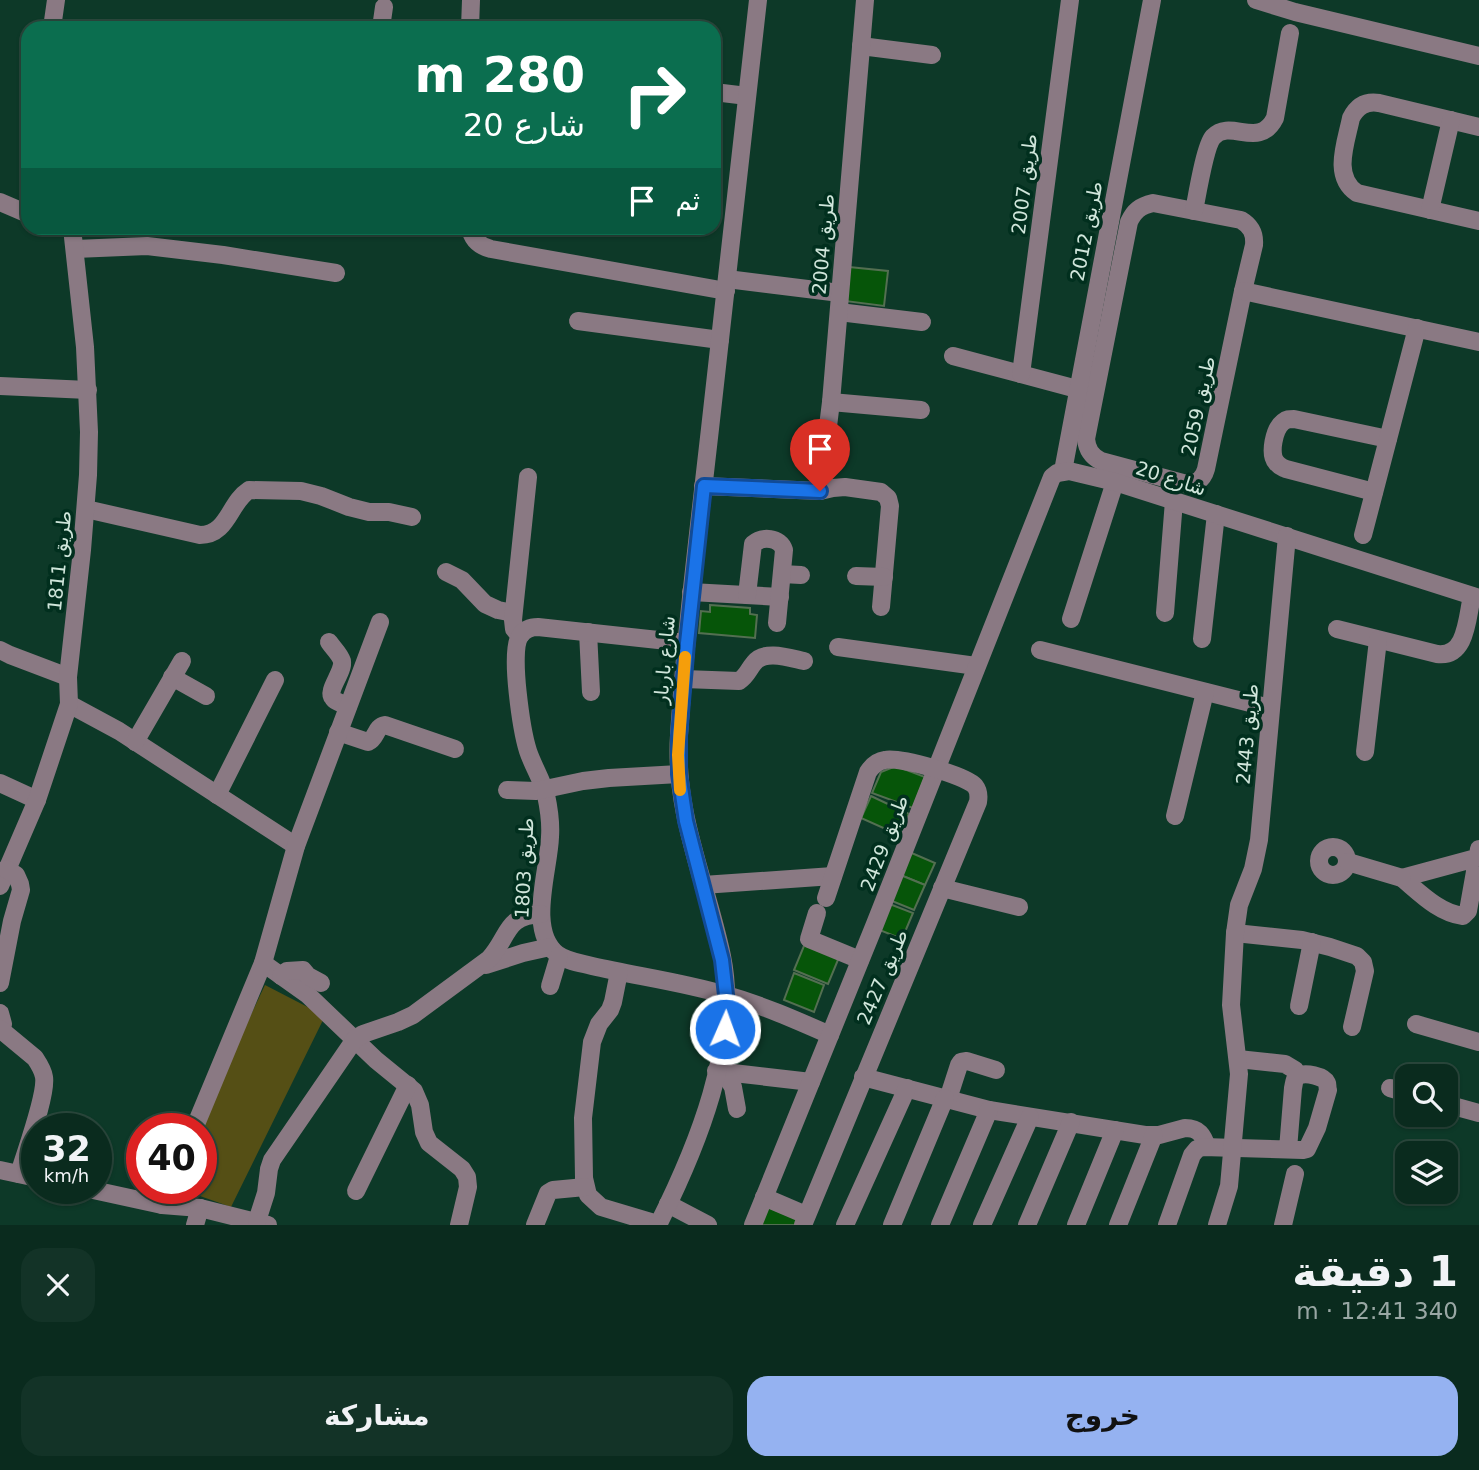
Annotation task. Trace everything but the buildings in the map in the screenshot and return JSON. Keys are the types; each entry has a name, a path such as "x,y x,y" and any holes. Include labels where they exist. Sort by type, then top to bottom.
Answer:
{"street":[{"path":"53,21 56,0"},
{"path":"470,21 471,0"},
{"name":"شارع باربار","path":"658,1224 698,1131 720,1071 725,1029 726,995 722,960 686,821 679,774 679,736 691,592 758,0"},
{"name":"طريق 2004","path":"820,491 831,402 865,0"},
{"name":"طريق 2007","path":"1021,374 1070,0"},
{"name":"طريق 2012","path":"1063,471 1152,0"},
{"path":"1256,0 1295,12 1479,56"},
{"path":"382,21 384,6"},
{"path":"1194,211 1208,148 1213,137 1224,131 1255,134 1268,129 1272,124 1277,111 1290,33"},
{"path":"862,46 932,55"},
{"path":"721,93 747,96"},
{"path":"1479,127 1372,102 1359,106 1351,118 1342,171 1351,189 1363,196 1479,221"},
{"path":"1430,210 1451,120"},
{"path":"0,202 21,212"},
{"name":"طريق 2059","path":"1153,203 1241,220 1248,224 1252,230 1254,245 1243,291 1206,468 1200,480 1187,484 1096,458 1089,450 1086,439 1132,215 1138,209 1153,203"},
{"name":"طريق 1811","path":"3,877 37,800 69,704 68,677 86,509 89,432 88,390 73,235"},
{"path":"473,235 486,248 726,285 840,293"},
{"path":"75,249 147,246 336,273"},
{"path":"1243,291 1479,342"},
{"path":"839,312 922,322"},
{"path":"578,321 720,340"},
{"path":"1363,535 1417,328"},
{"path":"953,355 1077,390"},
{"path":"0,386 88,390"},
{"path":"831,402 920,410"},
{"path":"1374,492 1279,466 1273,451 1277,429 1282,422 1294,419 1388,439"},
{"path":"838,647 976,666 1049,482 1057,473 1063,471"},
{"name":"شارع 20","path":"1063,471 1115,482 1476,597 1461,643 1451,653 1437,654 1337,629"},
{"name":"طريق 1803","path":"528,477 513,625 520,636 516,649 521,721 528,752 549,809 550,836 541,914 543,933 555,952"},
{"path":"1071,619 1115,482"},
{"path":"704,486 820,491 845,487 877,491 885,495 890,506 881,607"},
{"path":"86,509 200,536 208,535 221,527 243,494 249,490 301,491 369,512 412,516"},
{"path":"1166,613 1174,501"},
{"path":"1202,639 1216,514"},
{"name":"طريق 2443","path":"1217,1225 1229,1186 1239,1074 1231,1006 1235,933 1239,905 1258,850 1287,536"},
{"path":"747,595 753,544 758,540 776,540 783,545 784,550 777,623"},
{"path":"446,572 462,580 485,604 513,613"},
{"path":"782,574 801,575"},
{"path":"856,576 884,576"},
{"path":"691,592 779,597"},
{"path":"201,1113 263,963 296,846 380,622"},
{"path":"520,636 531,627 538,626 687,643"},
{"path":"589,632 591,692"},
{"path":"1365,752 1378,640"},
{"path":"329,642 341,658 342,666 331,696 348,706"},
{"path":"0,650 68,677"},
{"path":"1040,650 1270,708"},
{"path":"684,679 739,681 746,677 755,661 768,655 804,661"},
{"path":"135,741 182,661"},
{"name":"طريق 2429","path":"753,1225 976,666"},
{"path":"172,677 206,696"},
{"path":"217,795 275,680"},
{"path":"1175,817 1205,692"},
{"path":"69,704 135,741 296,846"},
{"path":"338,732 368,742 379,727 385,725 455,749"},
{"path":"860,960 809,939 866,778 871,767 887,759 936,768"},
{"name":"طريق 2427","path":"804,1220 979,798 977,789 971,783 936,768"},
{"path":"507,790 544,790 583,781 679,774"},
{"path":"0,783 37,800"},
{"path":"1348,862 1402,878 1438,907 1450,914 1463,916 1468,911 1478,853 1402,878"},
{"path":"0,983 21,890 16,875 3,877"},
{"path":"703,885 833,876"},
{"path":"942,888 1019,907"},
{"path":"178,1204 201,1217 263,1223 272,1160 355,1040 372,1030 405,1019 476,970 494,954 516,920 529,914 541,914"},
{"path":"1235,933 1312,942 1353,954 1363,962 1364,975 1352,1027"},
{"path":"1299,1006 1312,942"},
{"path":"476,970 498,961 555,952 619,972 726,995 830,1035"},
{"path":"550,986 555,952"},
{"path":"263,963 308,995 376,1060 408,1085 418,1098 424,1132 429,1143 462,1169 467,1177 468,1187 459,1225"},
{"path":"281,976 287,971 303,970 321,983"},
{"path":"619,972 610,1010 599,1024 592,1042 583,1118 584,1183 588,1195 601,1207 658,1224"},
{"path":"0,1024 39,1063 44,1077 40,1113"},
{"path":"1416,1024 1479,1042"},
{"path":"1238,1059 1285,1064 1295,1070 1298,1076"},
{"path":"892,1225 961,1062 967,1061 996,1070"},
{"path":"720,1071 811,1082"},
{"path":"720,1071 733,1087 737,1109"},
{"path":"1167,1225 1192,1155 1197,1149 1303,1150 1310,1146 1328,1084 1314,1075 1298,1076"},
{"path":"1288,1149 1293,1087 1298,1076"},
{"path":"863,1077 989,1110 1115,1130 1154,1135 1191,1128 1203,1136 1207,1147"},
{"path":"356,1191 408,1085"},
{"path":"845,1225 907,1088"},
{"path":"1458,1107 1479,1113"},
{"path":"940,1225 989,1110"},
{"path":"982,1225 1030,1116"},
{"path":"1027,1225 1071,1122"},
{"path":"1076,1225 1115,1130"},
{"path":"1118,1225 1154,1135"},
{"path":"0,1170 21,1174"},
{"path":"1283,1225 1295,1174"},
{"path":"535,1225 548,1193 584,1183"},
{"path":"764,1197 804,1220"},
{"path":"668,1204 708,1225"}],"shaded area":[{"path":"265,985 325,1016 231,1207 217,1202 217,1113 209,1113 221,1078"}],"slow traffic":[{"path":"680,790 678,755 685,657"}],"route":[{"path":"725,1029 725,977 719,942 682,806 678,755 691,592 704,486 820,491"}]}
